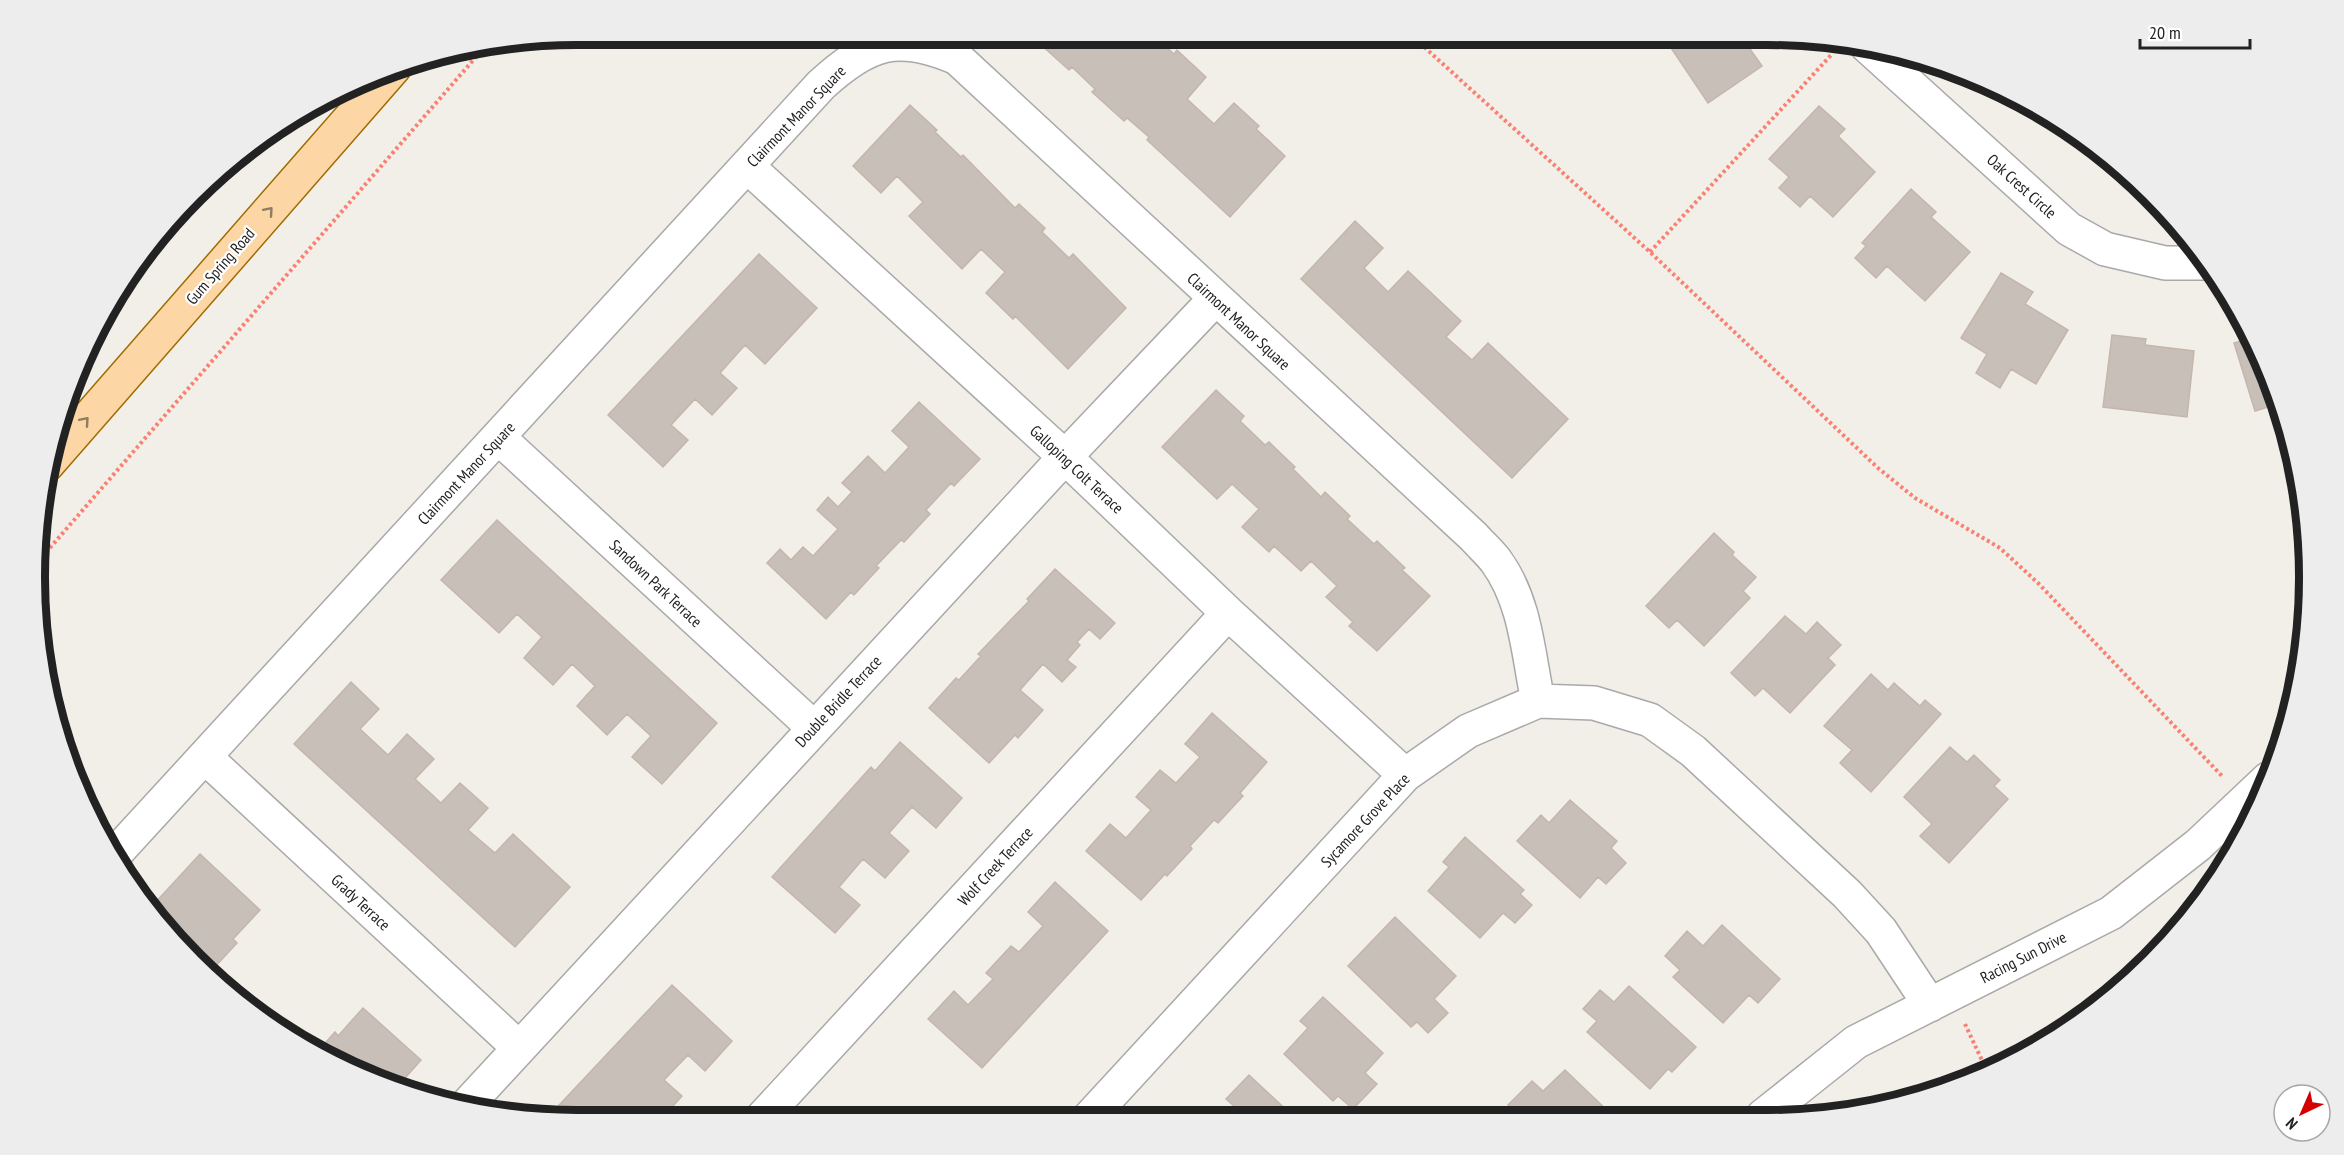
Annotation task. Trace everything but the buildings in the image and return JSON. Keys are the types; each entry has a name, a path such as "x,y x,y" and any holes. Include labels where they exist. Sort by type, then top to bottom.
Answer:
{"main road":[{"name":"Gum Spring Road","path":"61,449 381,83"}],"street":[{"name":"Clairmont Manor Square","path":"119,849 822,85 864,52 885,45"},
{"name":"Clairmont Manor Square","path":"920,45 934,48 957,58 1496,561 1514,592 1525,626 1538,701"},
{"name":"Oak Crest Circle","path":"1879,57 2069,229 2105,249 2165,263 2196,263"},
{"name":"Galloping Colt Terrace","path":"747,166 1065,457 1228,612 1406,775"},
{"name":"Double Bridle Terrace","path":"472,1099 1065,457 1215,299"},
{"name":"Sandown Park Terrace","path":"499,438 814,728"},
{"name":"Wolf Creek Terrace","path":"769,1110 1228,612"},
{"name":"Sycamore Grove Place","path":"1096,1110 1406,775 1468,731 1538,701 1594,703 1650,720 1693,751 1847,894 1940,1000"},
{"name":"Grady Terrace","path":"205,758 518,1047"},
{"name":"Racing Sun Drive","path":"1771,1110 1856,1042 2111,913 2198,845 2253,793"}],"path":[{"path":"1422,45 1650,252 1878,468 1915,498 2000,548 2255,787"},
{"path":"1650,252 1835,51"},
{"path":"46,553 479,54"},
{"path":"1940,1000 1982,1064"}]}
